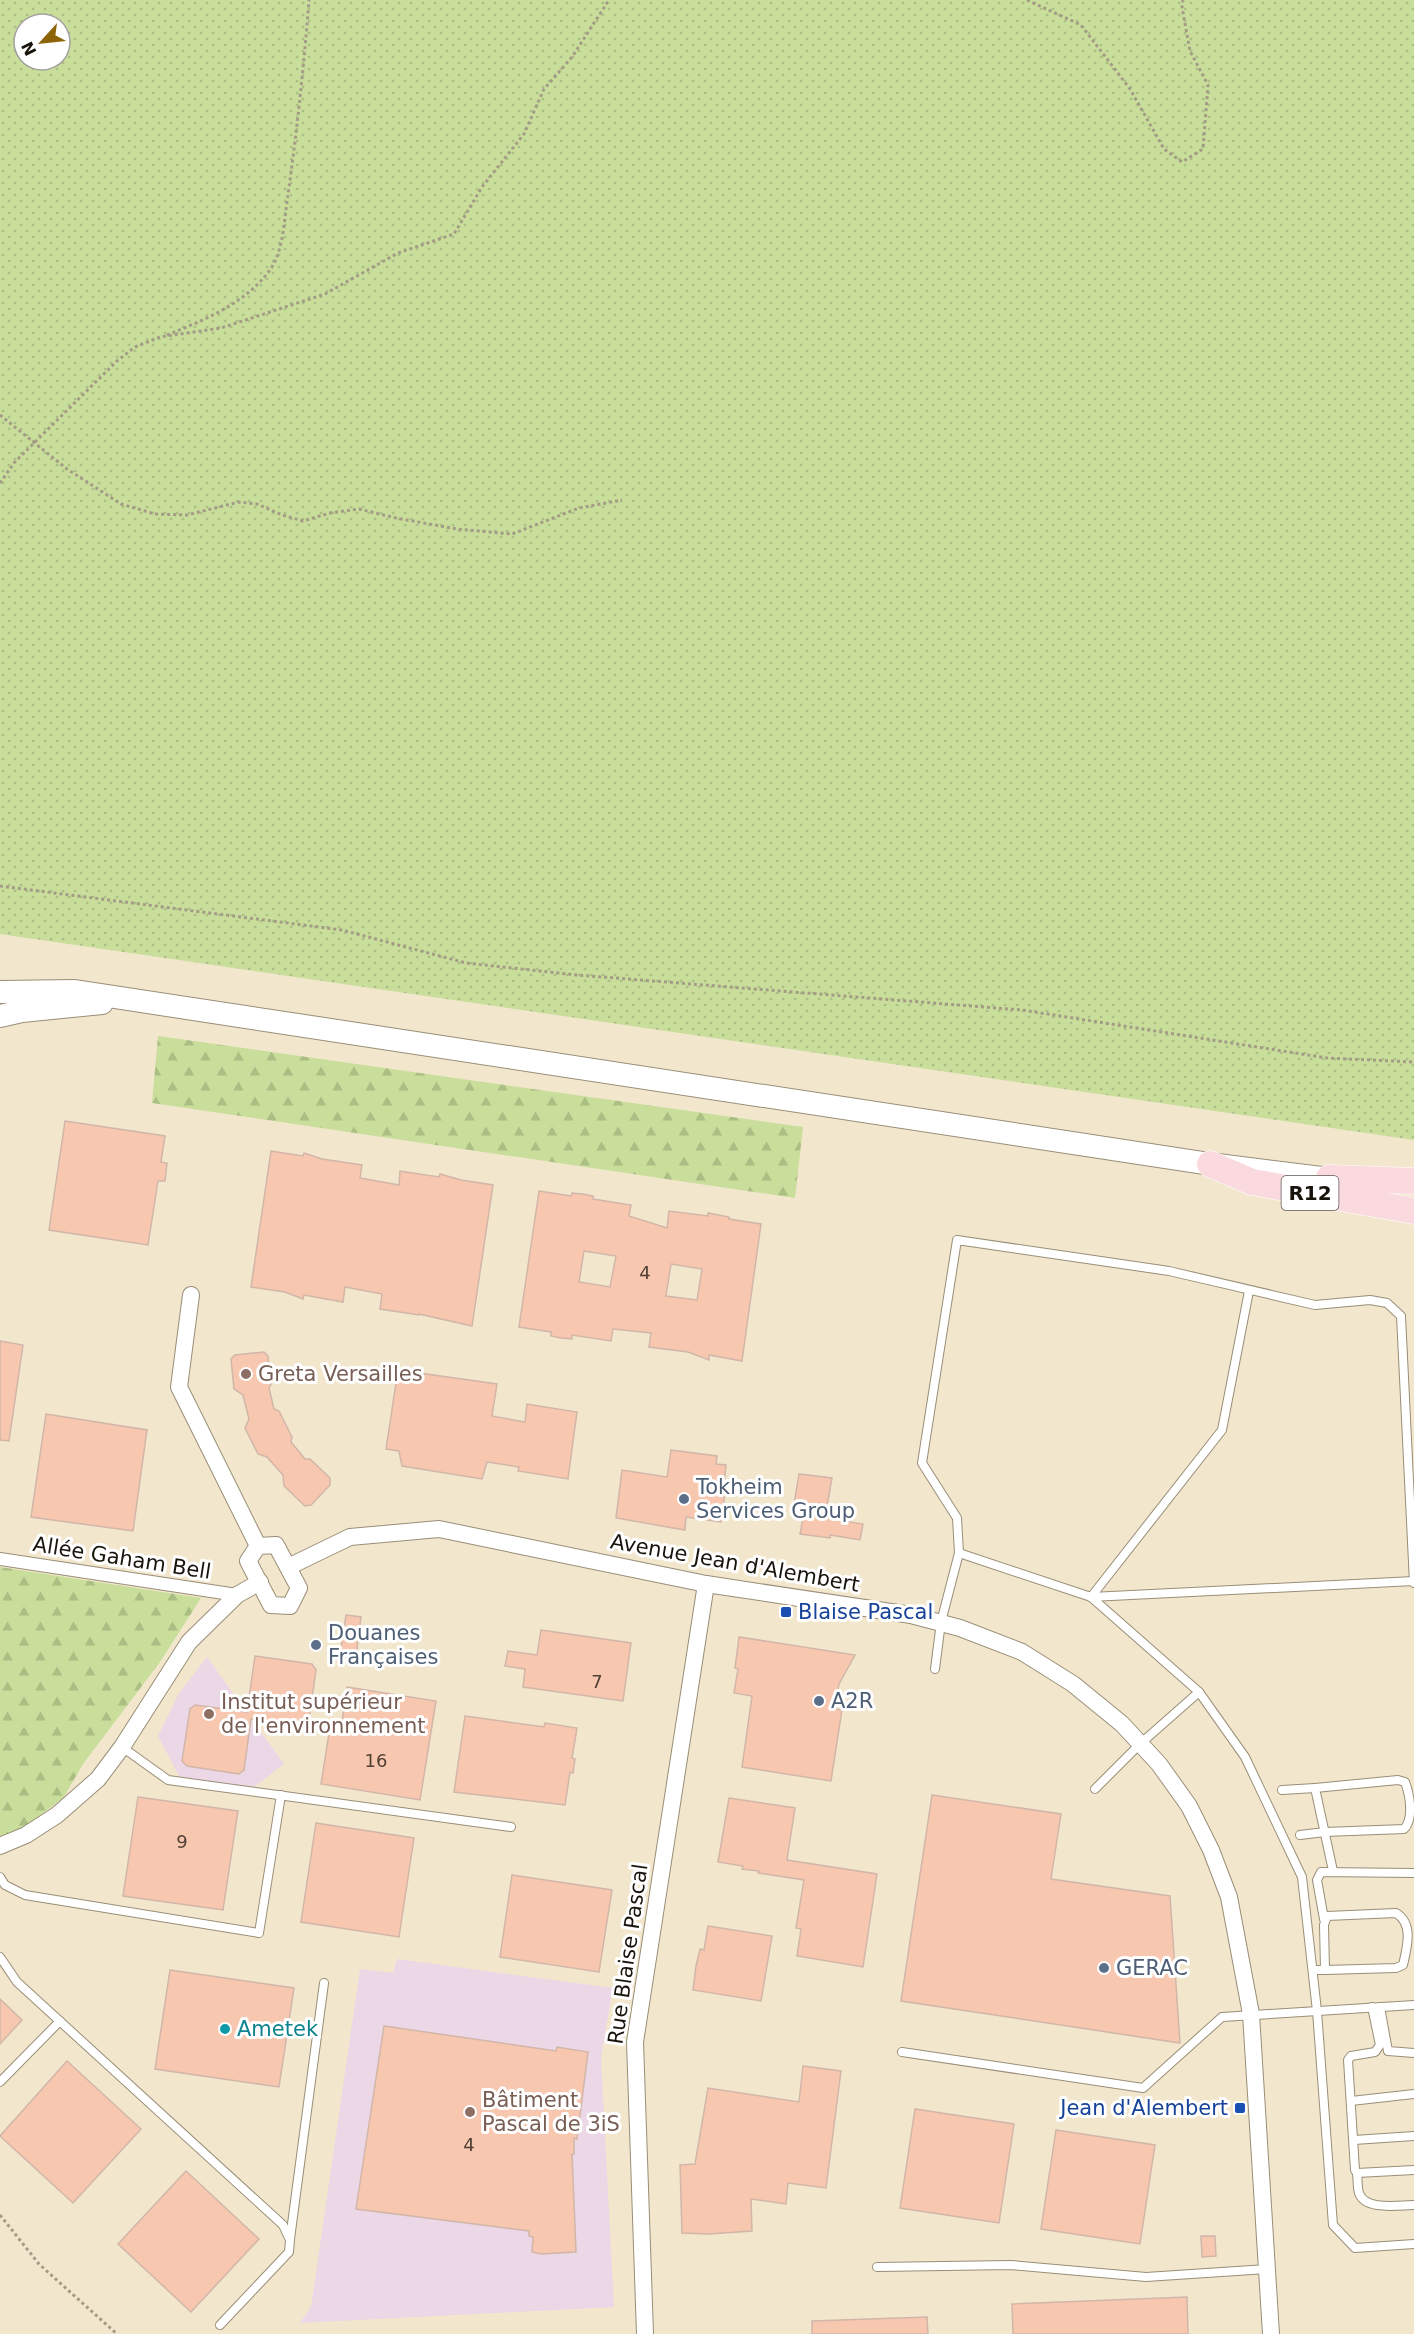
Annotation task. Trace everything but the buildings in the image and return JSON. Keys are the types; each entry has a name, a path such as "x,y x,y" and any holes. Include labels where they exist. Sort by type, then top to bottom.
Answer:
{"main road":[{"name":"R12","path":"0,992 75,991 1210,1164 1414,1191"},
{"path":"0,1017 22,1011 84,1006 122,999"},
{"name":"R12","path":"1210,1164 1252,1182 1414,1211"},
{"name":"R12","path":"1329,1178 1414,1181"}],"street":[{"path":"191,1295 179,1387 258,1546"},
{"name":"Avenue Jean d'Alembert","path":"288,1567 351,1537 439,1529 706,1584 911,1615 941,1622 1022,1652 1073,1684 1122,1724 1159,1764 1189,1806 1211,1850 1229,1897 1251,2014 1271,2334"},
{"path":"276,1545 288,1567 299,1588 290,1606 272,1605 248,1561 258,1546 276,1545"},
{"name":"Allée Gaham Bell","path":"0,1559 237,1595"},
{"path":"0,1846 26,1836 57,1815 98,1779 122,1747 189,1642 237,1595 260,1582"},
{"name":"Rue Blaise Pascal","path":"645,2334 636,2042 706,1584"}],"lane":[{"path":"935,1669 941,1622 959,1553 957,1518 922,1463 957,1240 1169,1271 1315,1305 1370,1300 1387,1303 1401,1316 1411,1466 1414,1582 1091,1597 959,1553"},
{"path":"1091,1597 1222,1430 1249,1291"},
{"path":"1406,1416 1414,1410"},
{"path":"1091,1597 1199,1692 1245,1757 1302,1877 1317,2010 1333,2225 1355,2248 1414,2244"},
{"path":"1095,1789 1140,1744 1199,1692"},
{"path":"122,1747 168,1780 511,1827"},
{"path":"1282,1790 1398,1780 1405,1782 1411,1817 1404,1829 1300,1835"},
{"path":"1315,1788 1333,1871"},
{"path":"0,1877 5,1885 25,1895 259,1933 281,1795"},
{"path":"1325,1971 1324,1919 1317,1880 1321,1872 1414,1873"},
{"path":"1313,1970 1396,1968 1402,1965 1408,1927 1404,1918 1396,1913 1327,1916 1324,1919"},
{"path":"0,1958 17,1982 283,2225 290,2240"},
{"path":"220,2325 289,2252 324,1983"},
{"path":"903,2052 1143,2088 1222,2018 1251,2014 1414,2005"},
{"path":"1376,2007 1388,2051 1414,2053"},
{"path":"1376,2007 1380,2045 1375,2052 1351,2056 1348,2060 1354,2170 1357,2173 1359,2193 1364,2201 1372,2205 1414,2205"},
{"path":"0,2082 60,2021"},
{"path":"1351,2101 1414,2094"},
{"path":"1354,2140 1414,2136"},
{"path":"1357,2173 1414,2170"},
{"path":"877,2266 1011,2265 1146,2277 1267,2269"}],"path":[{"path":"0,483 34,443 135,346 214,316 248,292 270,269 281,243 294,150 309,0"},
{"path":"160,337 221,328 325,294 398,253 454,234 482,188 524,134 544,89 572,57 609,0"},
{"path":"1027,0 1082,25 1130,89 1164,149 1182,162 1203,149 1208,85 1190,51 1182,7 1183,0"},
{"path":"0,415 67,469 120,504 155,514 187,515 239,502 257,504 303,521 330,513 359,509 437,525 512,534 579,508 622,500"},
{"path":"0,886 342,930 466,963 578,975 1023,1010 1327,1058 1414,1062"},
{"path":"0,2215 39,2264 117,2334"}],"shaded area":[{"name":"Institut supérieur de l'environnement","path":"207,1657 284,1764 250,1790 179,1776 158,1736 179,1693"},
{"path":"397,1959 613,1988 601,2057 614,2307 300,2323 311,2307 360,1969 393,1973"}],"green space":[{"path":"0,0 1414,0 1414,1140 0,934"},
{"path":"158,1036 803,1127 795,1198 152,1103"},
{"path":"0,1567 201,1598 160,1662 83,1764 64,1797 25,1827 0,1838"}],"place":[{"name":"Greta Versailles","path":"246,1374"},
{"name":"Tokheim Services Group","path":"684,1499"},
{"name":"Blaise Pascal","path":"786,1612"},
{"name":"Douanes Françaises","path":"316,1645"},
{"name":"A2R","path":"819,1701"},
{"name":"Institut supérieur de l'environnement","path":"209,1714"},
{"name":"GERAC","path":"1104,1968"},
{"name":"Ametek","path":"225,2029"},
{"name":"Jean d'Alembert","path":"1240,2108"},
{"name":"Bâtiment Pascal de 3iS","path":"470,2112"}]}
